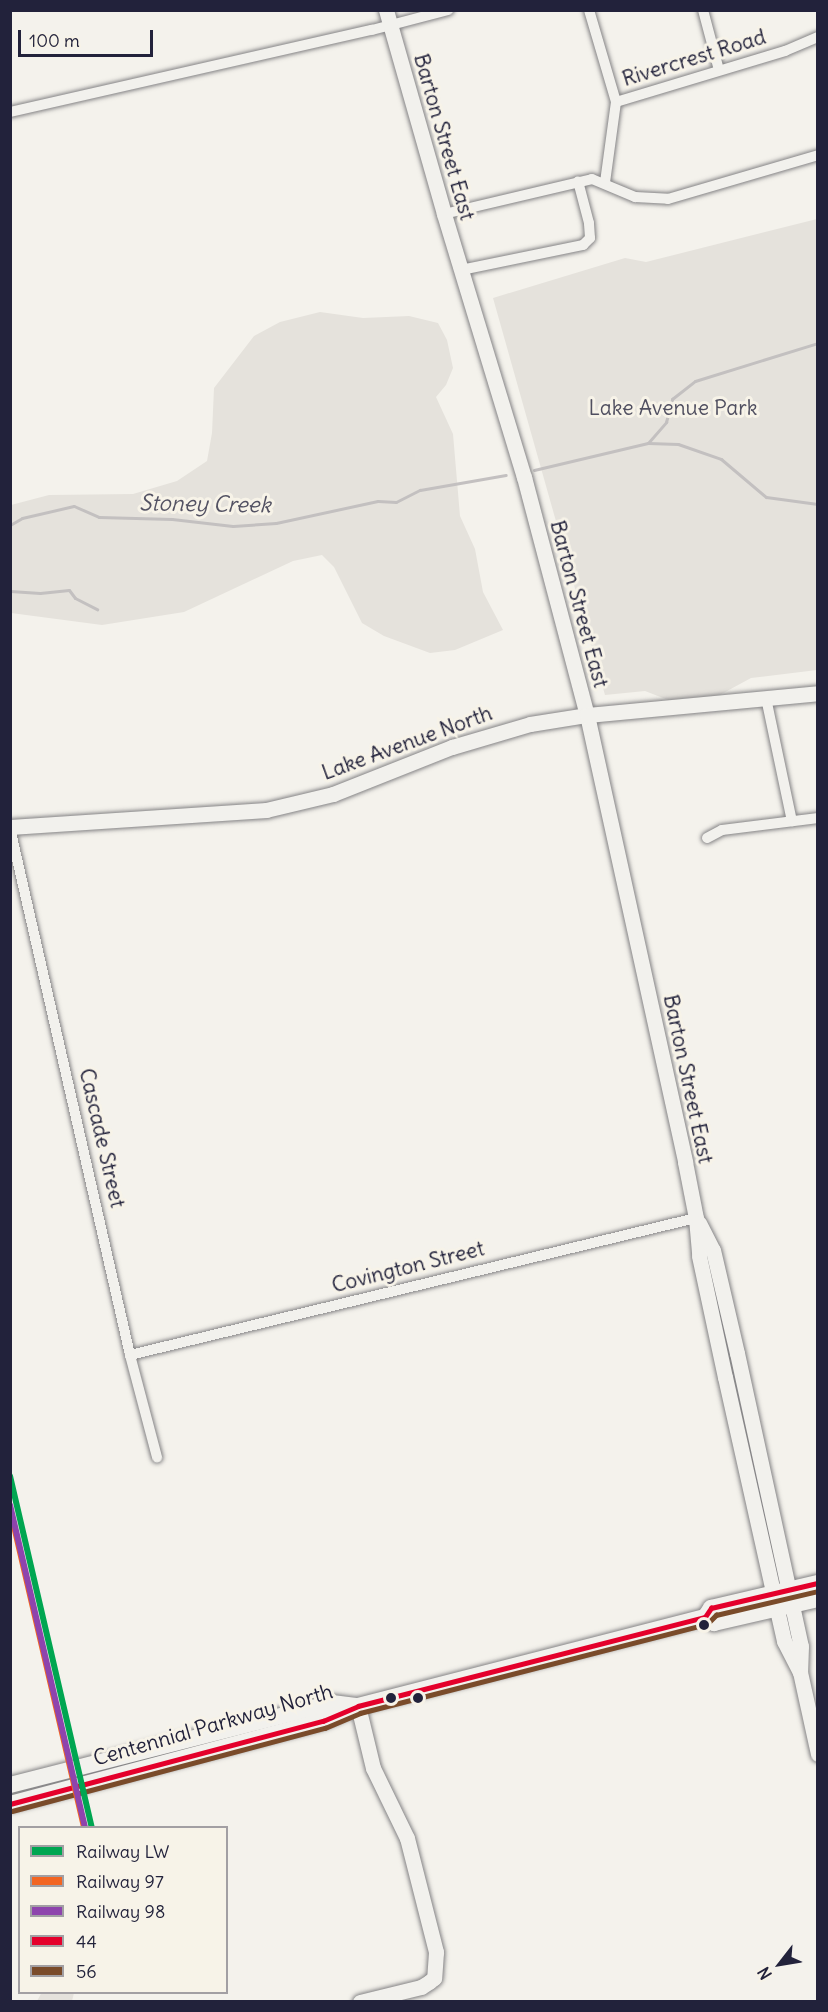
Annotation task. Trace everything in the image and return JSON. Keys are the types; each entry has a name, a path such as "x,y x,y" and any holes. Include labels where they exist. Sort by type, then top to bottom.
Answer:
{"main road":[{"name":"Barton Street East","path":"386,10 444,214 524,477 587,715 696,1218 699,1256 746,1471 783,1599"},
{"name":"Lake Avenue North","path":"10,828 278,808 333,794 452,747 514,727 587,715 818,693"},
{"name":"Barton Street East","path":"696,1218 713,1250 762,1467 783,1599 784,1641 800,1672 818,1754"},
{"path":"746,1471 762,1467"},
{"name":"Centennial Parkway North","path":"783,1599 818,1583"},
{"name":"Centennial Parkway North","path":"10,1804 323,1721 358,1706 705,1617 711,1608 783,1599 818,1599"},
{"name":"Centennial Parkway North","path":"10,1785 332,1703 358,1706"},
{"path":"358,1706 373,1768 407,1838 436,1952 434,1978 421,1987 360,2001"}],"street":[{"path":"10,112 390,26 448,10"},
{"path":"589,10 616,102 605,182"},
{"path":"703,10 719,70"},
{"name":"Rivercrest Road","path":"616,102 785,51 818,37"},
{"path":"444,214 592,179 605,182 635,196 668,199 818,155"},
{"path":"461,270 583,245 590,238 589,223 578,181"},
{"path":"766,698 792,821"},
{"path":"707,838 722,830 818,818"},
{"name":"Cascade Street","path":"10,828 130,1355 157,1457"},
{"name":"Covington Street","path":"130,1355 696,1218"}],"green space":[{"name":"Lake Avenue Park","path":"817,219 817,670 751,678 705,703 676,703 645,691 605,695 493,298 625,258 646,262"},
{"path":"320,312 363,318 409,316 438,323 447,340 453,368 446,385 436,397 453,434 460,516 475,549 483,592 503,630 455,650 430,653 384,636 362,623 334,567 322,555 293,561 184,612 102,625 11,613 11,505 49,495 133,494 177,481 207,461 212,433 214,388 254,336 280,322"},
{"path":"41,1994 74,1994 72,2001 37,2001"}],"waterway":[{"name":"Stoney Creek","path":"648,443 666,422 672,399 695,381 818,343"},
{"path":"534,470 648,443 678,444 721,459 766,497 818,504"},
{"name":"Stoney Creek","path":"10,525 22,518 74,506 99,517 172,519 233,526 276,523 378,501 396,502 420,490 506,475"},
{"path":"10,591 40,593 69,590 75,598 97,609"}],"rail line":[{"name":"LW","path":"10,1476 92,1826"},
{"name":"98","path":"10,1505 85,1826"},
{"name":"97","path":"10,1509 84,1826"}],"transit line":[{"name":"44","path":"10,1804 323,1721 358,1706 705,1617 711,1608 818,1583"},
{"name":"56","path":"12,1811 325,1728 360,1713 707,1624 716,1615 818,1591"}]}
